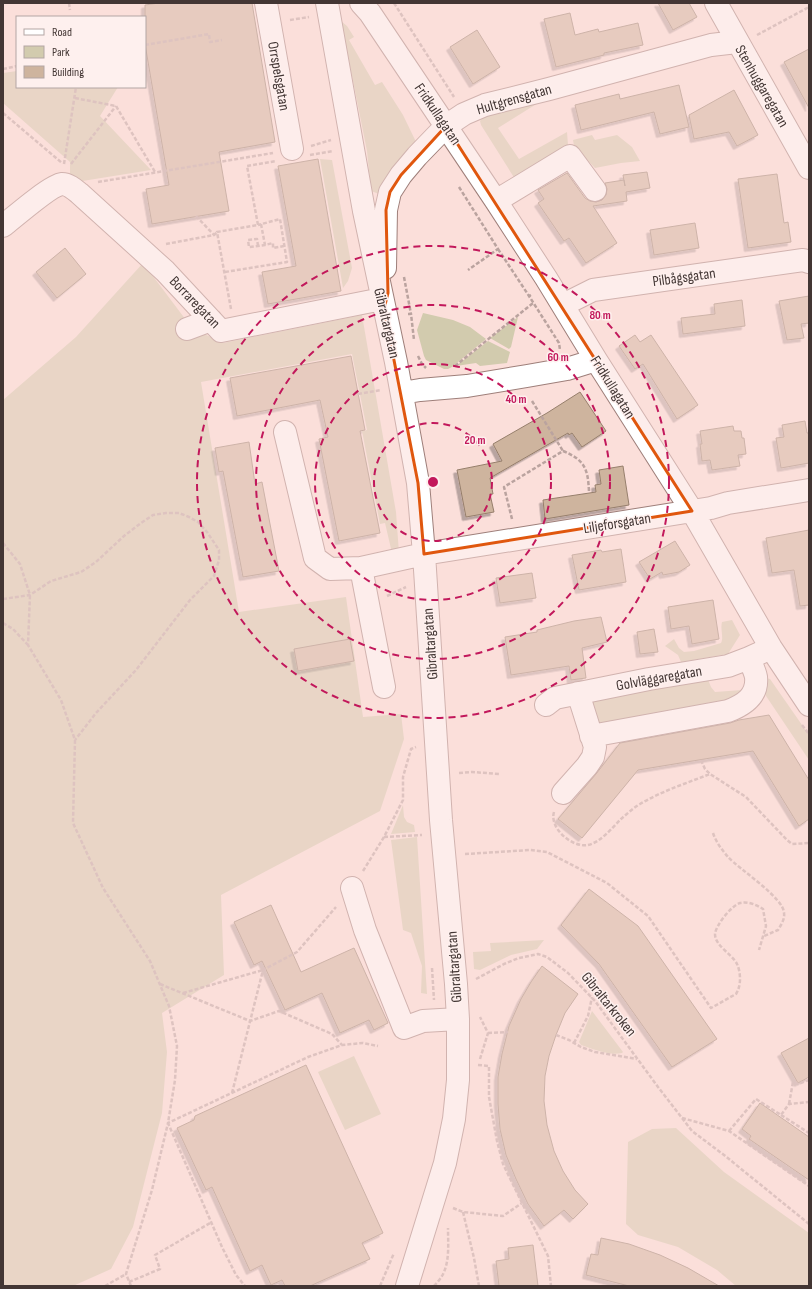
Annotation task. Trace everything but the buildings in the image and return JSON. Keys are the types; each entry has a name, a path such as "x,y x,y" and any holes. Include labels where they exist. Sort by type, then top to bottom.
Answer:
{"street":[{"name":"Orrspelsgatan","path":"266,3 289,154"},
{"name":"Stenhuggaregatan","path":"716,3 809,168"},
{"name":"Fridkullagatan","path":"366,6 496,201 563,305 596,360 692,511 771,648 809,705"},
{"name":"Gibraltargatan","path":"319,10 383,304 392,391 418,483 446,882 452,934 458,1020 458,1080 454,1119 445,1163 407,1286"},
{"name":"Hultgrensgatan","path":"383,304 388,292 384,264 386,210 390,192 401,175 417,156 446,126 464,114 485,105 711,45 738,43"},
{"path":"496,201 570,156 595,190"},
{"name":"Borraregatan","path":"63,174 70,186 165,271 221,331 383,304"},
{"path":"3,226 51,189 63,174"},
{"name":"Pilbågsgatan","path":"563,305 593,290 807,258"},
{"path":"187,329 210,320"},
{"path":"392,391 467,386 567,369 596,360"},
{"name":"Liljeforsgatan","path":"285,432 315,558 330,569 362,568 424,554 692,511 809,490"},
{"path":"362,568 384,687"},
{"name":"Golvläggaregatan","path":"546,705 555,698 578,693 649,679 728,666 771,648"},
{"path":"591,736 728,711 738,707 752,697 756,688 756,676 749,658"},
{"path":"563,794 587,766 593,757 595,747 578,693"},
{"path":"352,888 365,930 404,1028 423,1021 458,1020"}],"path":[{"path":"69,3 70,10"},
{"path":"738,43 809,7"},
{"path":"291,20 319,10"},
{"path":"146,45 209,34 210,42 222,40"},
{"path":"3,68 16,66"},
{"path":"63,174 76,88"},
{"path":"75,98 116,106 155,172"},
{"path":"63,174 116,106"},
{"path":"3,113 63,174"},
{"path":"316,145 332,140"},
{"path":"92,185 98,182 155,172 289,154 334,151"},
{"path":"265,245 247,166 289,154"},
{"path":"458,185 498,249 530,295 533,303 559,344 560,352"},
{"path":"196,216 214,235"},
{"path":"196,238 214,235 217,232 280,219 287,262 225,272"},
{"path":"217,232 236,329"},
{"path":"258,246 257,239 248,240 249,247 258,246 265,245 273,243 274,248 284,246"},
{"path":"468,270 498,249"},
{"path":"404,275 409,314 415,344"},
{"path":"454,370 455,366 533,303"},
{"path":"416,350 422,364 428,370"},
{"path":"358,394 392,391"},
{"path":"532,401 563,451 575,456 583,464 587,474 589,492"},
{"path":"513,524 504,487 563,451"},
{"path":"3,599 30,595 52,581 81,572 96,562 129,532 153,515 179,513 189,517 198,522 220,550 219,560 214,576 190,600 136,670 96,713 75,740"},
{"path":"3,543 20,564 30,595 28,645"},
{"path":"398,590 406,586"},
{"path":"3,623 13,629 28,645 61,700 75,740 73,823 103,888 150,961 169,1006 177,1046 175,1080 168,1123 152,1190 126,1274 131,1286"},
{"path":"182,993 263,970 296,952 352,888 384,838 403,800 403,777 405,768 411,749 416,747"},
{"path":"701,760 704,769 746,797 786,840 792,844 809,844"},
{"path":"452,773 472,772 500,774"},
{"path":"563,794 552,817 556,827 570,841 579,845 588,845 599,839 639,804 710,774"},
{"path":"713,833 716,841 729,857 758,881 783,908 785,914 778,930 764,937"},
{"path":"384,838 424,835"},
{"path":"464,854 530,850 547,852 607,883 648,916 710,1008 736,994 738,990 740,973 737,963 717,942 715,935 724,917 733,907 740,903 755,904 763,909 766,926 759,950"},
{"name":"Gibraltarkroken","path":"472,982 504,964 519,958 538,954 546,957 568,973 592,997 692,1131 809,1224"},
{"path":"232,1093 263,970"},
{"path":"160,984 250,1021 279,1011 332,1034 342,1045"},
{"path":"574,1043 588,1016 592,997"},
{"path":"488,1033 508,1032"},
{"path":"556,1035 581,1047 596,1052 638,1059"},
{"path":"168,1123 308,1057 342,1045 363,1043 378,1046"},
{"path":"477,1065 489,1066 489,1097 503,1164 548,1256 551,1286"},
{"path":"781,1115 789,1104 792,1082 798,1084 809,1080"},
{"path":"729,1131 756,1099 809,1133"},
{"path":"789,1104 809,1102"},
{"path":"681,1118 729,1131 809,1186"},
{"path":"168,1123 236,1275 245,1286"},
{"path":"448,1207 463,1212 503,1216 522,1203"},
{"path":"463,1212 479,1286"},
{"path":"129,1282 160,1269 155,1255 212,1222"},
{"path":"105,1286 126,1274"}],"highlighted area":[{"path":"446,126 692,511 424,554 418,483 384,309 388,293 386,210 390,192 401,175"}],"green space":[{"path":"341,21 347,26 354,37 349,40 375,85 382,82 403,115 418,146 382,195 371,191 367,151"},
{"path":"16,71 16,88 117,88 100,116 151,170 70,183 70,162 3,103 3,73"},
{"path":"538,103 498,128 519,159 567,132 568,145 515,179 481,125 480,121 485,115"},
{"path":"592,135 595,140 617,135 632,147 640,161 595,168 574,146 573,140"},
{"path":"320,159 332,160 352,268 348,281 343,288"},
{"path":"143,263 192,328 223,343 362,315 396,512 399,553 392,553 385,523 380,524 362,431 367,430 352,354 201,382 239,612 346,597 363,717 401,714 404,739 380,811 221,895 224,975 162,1013 167,1052 162,1113 133,1227 111,1269 73,1286 3,1286 3,400 76,337"},
{"path":"423,313 453,320 470,327 486,339 452,367 444,369 426,360 424,356 417,330"},
{"path":"518,317 511,347 509,349 490,338"},
{"path":"488,341 510,352 507,363 480,366 476,363 456,366"},
{"path":"732,620 740,635 728,654 681,662 678,655 665,646 674,639 679,648 684,652 694,651 721,643 722,622"},
{"path":"707,677 715,692 742,690 740,699 615,724 597,723 588,711 592,700"},
{"path":"766,678 770,679 809,735 809,760 762,690"},
{"path":"403,805 404,817 407,822 414,825 415,832 391,834"},
{"path":"417,837 427,994 421,993 422,966 411,933 403,930 391,840"},
{"path":"544,940 537,949 511,955 480,970 474,969 473,952 491,951 490,943"},
{"path":"592,1011 623,1052 622,1053 606,1053 581,1045 579,1042"},
{"path":"354,1056 381,1114 345,1130 318,1072"},
{"path":"676,1128 724,1172 809,1233 809,1286 736,1286 717,1270 678,1247 638,1235 626,1224 628,1142 652,1129"}]}
